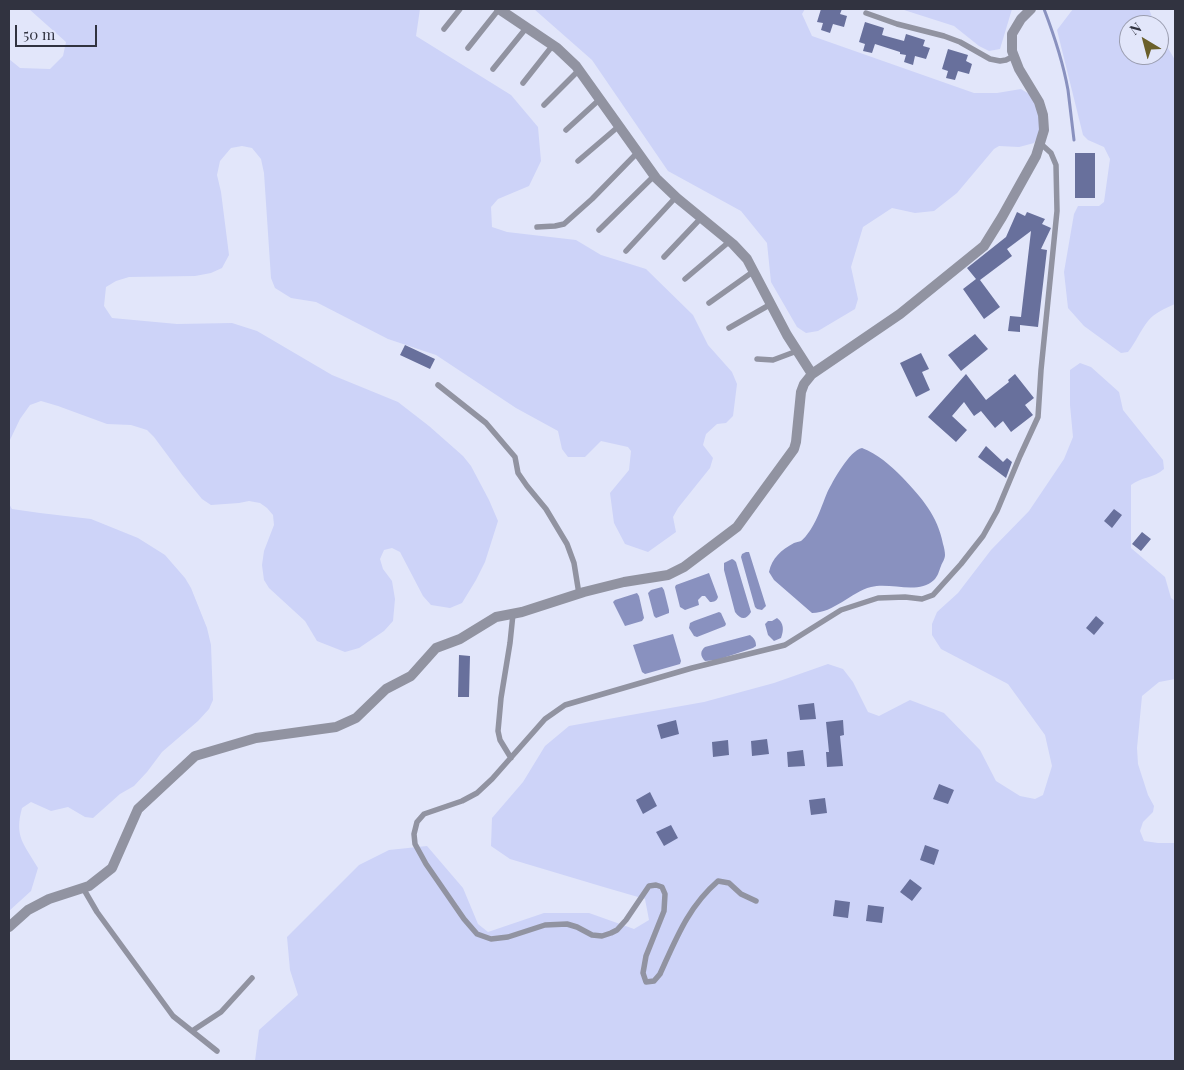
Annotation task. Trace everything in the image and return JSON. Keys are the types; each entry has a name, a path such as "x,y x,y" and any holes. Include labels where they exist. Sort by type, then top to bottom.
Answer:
{"street":[{"path":"499,9 553,45 576,66 654,176 676,197 730,241 747,260 797,351 812,374"},
{"path":"9,927 28,910 50,899 89,886 112,868 138,809 195,756 256,738 336,727 356,718 386,688 411,676 436,648 460,639 496,617 522,612 624,582 668,575 684,567 737,527 794,449 801,392 804,384 812,374 900,314 984,246 1002,216 1036,156 1044,130 1043,115 1038,102 1019,69 1012,51 1012,34 1020,19 1031,9"}],"lane":[{"path":"444,29 460,9"},
{"path":"468,48 499,9"},
{"path":"866,13 897,24 944,36 960,42 990,59 1000,61 1014,56"},
{"path":"493,69 527,27"},
{"path":"522,83 553,45"},
{"path":"544,105 579,70"},
{"path":"566,130 600,99"},
{"path":"578,162 619,126"},
{"path":"756,901 741,894 729,883 718,881 690,912 660,974 654,981 646,982 643,973 646,956 664,911 665,894 662,887 656,885 649,886 617,930 602,936 592,935 567,924 545,925 508,937 491,939 477,934 464,919 426,864 415,844 414,834 417,822 424,814 462,801 477,793 492,779 545,719 565,705 692,668 785,645 841,610 878,598 905,597 922,600 933,595 983,536 997,511 1038,417 1057,211 1056,165 1051,153 1040,143"},
{"path":"537,226 564,224 592,199 638,152"},
{"path":"599,230 654,176"},
{"path":"626,251 676,197"},
{"path":"664,258 702,218"},
{"path":"685,278 730,241"},
{"path":"709,303 754,271"},
{"path":"729,328 771,304"},
{"path":"757,359 773,360 797,351"},
{"path":"438,384 486,424 515,457 518,473 546,509 567,544 574,563 579,594"},
{"path":"511,758 500,740 498,731 513,614"},
{"path":"83,888 97,912 174,1016 217,1051"},
{"path":"192,1031 221,1012 252,978"}],"shaded area":[{"path":"29,9 420,9 416,36 511,95 538,127 541,161 529,186 498,199 491,207 492,227 507,232 576,240 601,255 646,269 693,315 708,345 732,372 737,384 733,416 726,423 717,424 706,434 703,445 713,458 710,468 673,517 676,532 648,552 625,544 614,523 610,493 629,470 631,451 628,447 601,441 585,457 568,457 562,449 558,431 516,408 436,355 388,339 316,302 291,298 275,288 271,278 264,173 261,159 252,148 242,146 231,148 220,161 217,175 229,255 222,268 211,273 195,276 129,277 116,281 106,287 104,306 112,318 177,324 232,323 257,331 332,375 398,402 429,426 463,456 471,466 498,521 485,562 462,603 450,608 431,605 423,596 400,552 392,548 384,550 380,559 383,569 392,581 395,599 393,621 384,631 359,648 345,652 317,641 305,621 269,588 264,580 262,565 264,551 274,525 273,515 267,508 260,503 249,501 211,505 202,499 147,430 131,425 107,424 41,401 30,405 20,419 9,442 9,59 20,68 50,69 63,56 66,42"},
{"path":"534,9 805,9 802,14 812,36 974,93 997,93 1021,89 1038,102 1041,130 1034,143 1019,147 999,146 994,149 957,193 934,211 915,213 892,208 863,227 851,267 858,299 855,309 818,331 806,333 797,327 771,282 767,243 741,211 668,171 592,60"},
{"path":"901,9 1012,9 1000,49 989,51 979,46 954,26"},
{"path":"1073,9 1149,9 1151,15 1119,15 1119,65 1169,65 1169,50 1175,60 1175,304 1160,311 1151,318 1128,352 1121,353 1084,326 1068,308 1064,272 1074,214 1078,206 1099,206 1104,202 1110,159 1104,147 1088,140 1083,135 1057,30"},
{"path":"1080,363 1091,367 1119,392 1123,410 1163,460 1164,469 1131,485 1131,548 1165,577 1171,598 1175,601 1175,679 1159,682 1142,696 1137,748 1138,764 1148,795 1154,806 1153,812 1143,822 1140,831 1144,841 1175,843 1175,1061 255,1061 259,1030 298,995 290,970 287,937 359,865 389,850 427,846 463,888 478,924 488,932 544,913 589,913 634,929 649,920 645,899 510,859 491,846 492,818 523,782 545,746 569,726 704,702 774,683 828,664 843,669 853,682 868,712 879,716 910,700 944,713 980,750 996,781 1020,796 1035,799 1043,795 1052,766 1045,735 1008,684 941,649 932,635 932,624 937,612 958,593 991,550 1029,511 1064,459 1073,437 1070,405 1070,370"},
{"path":"862,448 873,453 888,464 922,500 933,516 941,534 945,558 936,577 928,584 920,587 871,587 856,593 828,610 812,613 774,580 769,572 770,567 781,552 794,543 801,541 807,535 837,474 847,460 857,450"},
{"path":"9,504 12,509 91,519 138,538 165,555 191,588 207,628 211,645 213,700 209,709 198,721 162,752 134,786 120,794 93,818 85,817 68,807 51,811 31,802 22,808 19,826 20,833 38,868 31,891 9,911"},
{"path":"746,552 749,552 766,606 762,610 755,607 741,557"},
{"path":"732,559 736,562 751,612 745,618 741,618 735,612 724,570 724,563"},
{"path":"709,573 718,597 717,599 710,602 705,596 702,596 698,600 699,605 685,610 680,607 676,585"},
{"path":"662,587 669,613 656,618 648,593 651,590"},
{"path":"637,593 644,618 642,621 625,626 613,602"},
{"path":"719,612 726,624 725,626 697,637 694,636 689,628 690,623"},
{"path":"777,618 782,624 783,632 781,638 774,641 768,635 765,624"},
{"path":"673,634 681,661 680,664 645,674 642,672 633,645"},
{"path":"750,635 756,643 756,646 753,648 717,660 705,661 701,655 705,647"}],"building":[{"path":"821,9 842,9 840,14 847,16 844,27 833,24 830,33 821,30 823,23 817,22"},
{"path":"865,22 884,28 882,35 904,41 906,34 925,40 923,46 930,48 926,59 915,56 913,65 904,62 906,55 875,44 872,53 863,51 865,44 859,42"},
{"path":"948,49 968,55 966,61 972,64 969,74 958,71 955,80 946,78 948,71 942,69"},
{"path":"1075,153 1095,153 1095,198 1075,198"},
{"path":"1017,212 1025,216 1027,212 1045,219 1042,224 1051,228 1041,249 1047,250 1038,327 1020,325 1020,332 1008,331 1010,316 1021,317 1031,231 1007,249 1012,256 980,280 1000,307 984,319 963,289 976,279 967,268 1006,237"},
{"path":"975,334 988,349 961,371 948,355"},
{"path":"405,345 435,359 430,369 400,355"},
{"path":"921,353 929,369 922,372 930,390 916,397 900,363"},
{"path":"966,374 986,400 1009,382 1008,380 1015,374 1034,398 1025,405 1033,415 1011,432 1003,421 995,428 981,411 974,416 964,402 952,416 967,430 956,442 928,417"},
{"path":"986,446 1003,462 1007,458 1012,462 1006,478 978,457"},
{"path":"1114,509 1122,515 1112,528 1104,521"},
{"path":"1142,532 1151,539 1141,551 1132,544"},
{"path":"1096,616 1104,623 1094,635 1086,628"},
{"path":"459,655 470,656 469,697 458,697"},
{"path":"814,703 816,719 800,720 798,705"},
{"path":"676,720 679,734 661,739 657,725"},
{"path":"843,720 844,735 840,736 843,766 827,767 826,752 829,752 826,722"},
{"path":"767,739 769,754 752,756 751,741"},
{"path":"728,740 729,755 713,757 712,742"},
{"path":"803,750 805,766 788,767 787,752"},
{"path":"939,784 954,790 948,804 933,799"},
{"path":"650,792 657,806 643,814 636,800"},
{"path":"825,798 827,813 811,815 809,800"},
{"path":"671,825 678,838 664,846 656,832"},
{"path":"925,845 939,850 934,865 920,860"},
{"path":"910,879 922,888 912,901 900,892"},
{"path":"835,900 850,902 848,918 833,916"},
{"path":"868,905 884,907 882,923 866,921"}],"waterway":[{"path":"1044,9 1058,49 1066,80 1074,140"}]}
